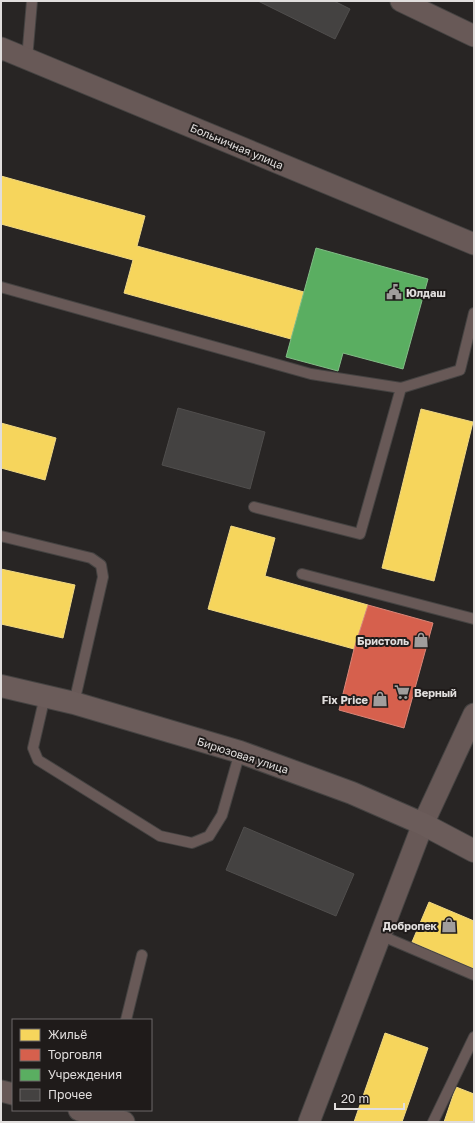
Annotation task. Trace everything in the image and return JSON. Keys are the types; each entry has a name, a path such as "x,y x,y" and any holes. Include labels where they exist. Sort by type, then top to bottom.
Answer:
{"main road":[{"name":"Бирюзовая улица","path":"1,686 74,703 240,752 352,793 423,824 474,851"}],"street":[{"path":"401,1 474,36"},
{"name":"Больничная улица","path":"1,50 1,48 474,244"},
{"path":"309,1122 423,824 474,714"},
{"path":"1,1091 12,1094"},
{"path":"83,1111 124,1122"}],"lane":[{"path":"27,59 32,1"},
{"path":"1,287 311,374 401,388 460,370 474,313"},
{"path":"254,507 360,534 401,388"},
{"path":"1,536 91,558 101,565 103,577 74,703"},
{"path":"302,574 474,619"},
{"path":"45,696 33,748 38,760 160,836 192,843 209,836 222,815 240,752"},
{"path":"380,935 474,975"},
{"path":"126,1019 142,955"},
{"path":"433,1122 474,1037"}],"building: Жильё":[{"path":"1,176 145,216 137,246 304,292 291,339 124,293 133,260 1,224"},
{"path":"421,409 473,422 434,581 382,568"},
{"path":"1,423 56,438 45,480 1,468"},
{"path":"231,526 275,538 265,576 368,605 354,649 208,609"},
{"path":"1,569 75,585 63,638 1,624"},
{"path":"429,902 474,921 474,969 412,942"},
{"path":"385,1033 428,1048 402,1122 354,1122"},
{"path":"456,1087 474,1094 474,1122 444,1122"}],"building: Торговля":[{"path":"368,605 433,623 404,728 339,710 354,649"}],"building: Учреждения":[{"path":"316,248 428,279 403,369 343,353 338,371 286,357"}],"building: Прочее":[{"path":"258,1 334,1 350,9 335,39"},
{"path":"178,408 265,432 250,489 162,465"},
{"path":"244,827 354,874 336,916 226,870"}],"place":[{"name":"Юлдаш","path":"394,292"},
{"name":"Бристоль","path":"421,640"},
{"name":"Верный","path":"402,692"},
{"name":"Fix Price","path":"380,699"},
{"name":"Добропек","path":"449,925"}]}
